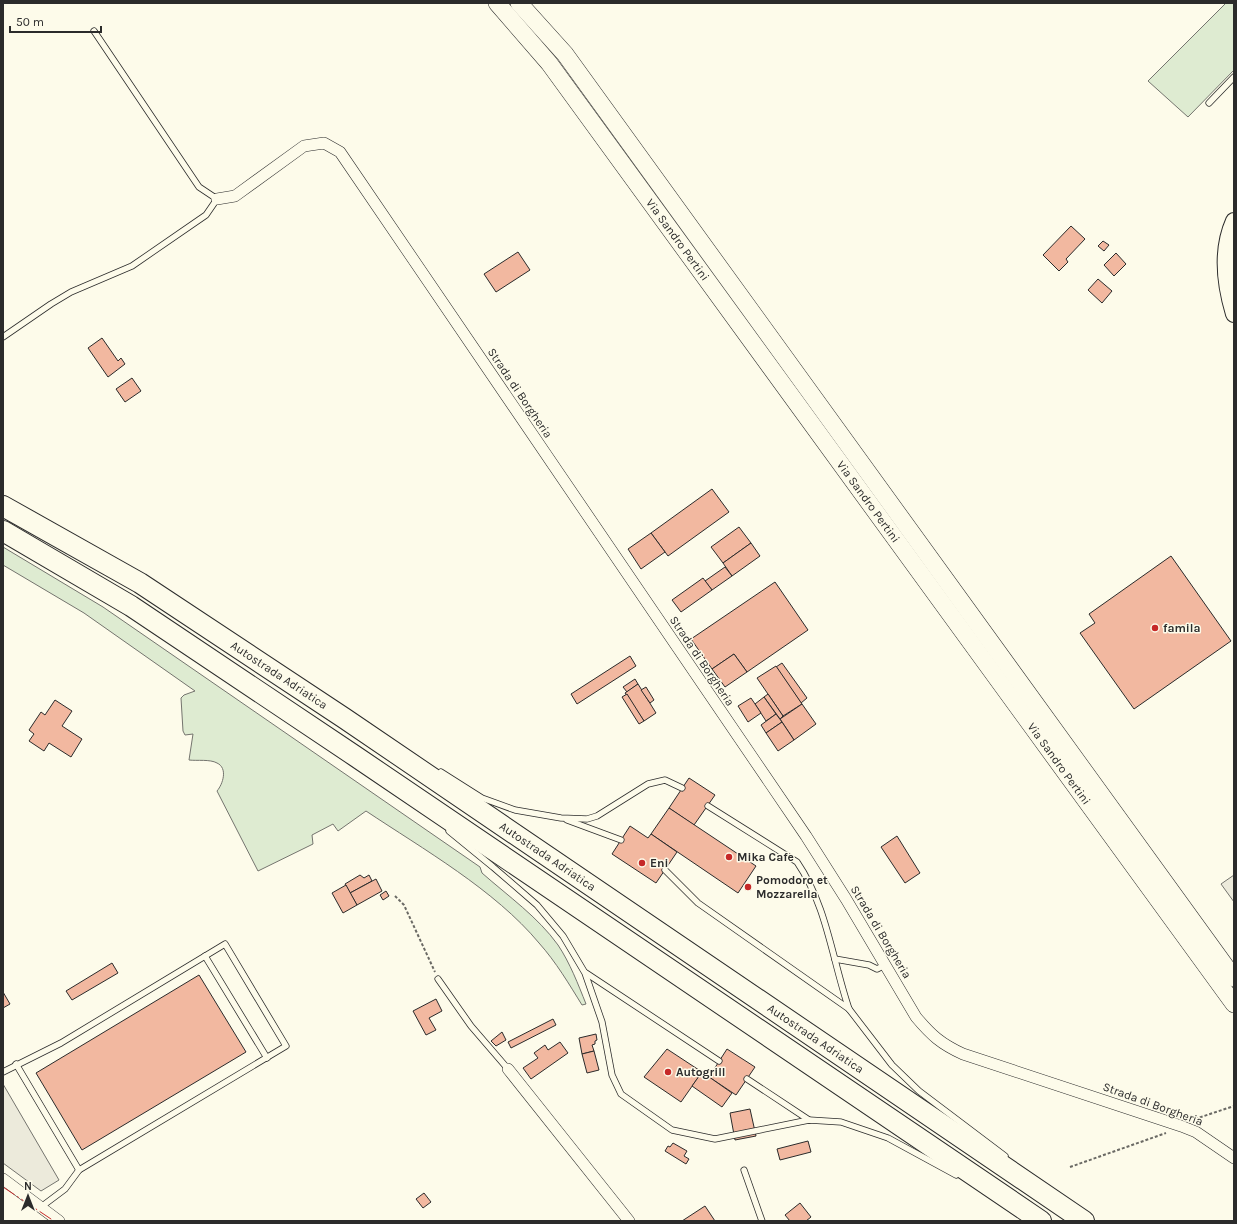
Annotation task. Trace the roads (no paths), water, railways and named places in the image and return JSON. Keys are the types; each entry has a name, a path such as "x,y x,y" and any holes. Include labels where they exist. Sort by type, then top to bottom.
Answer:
{"highway":[{"name":"Autostrada Adriatica","path":"3,506 140,583 344,718 1084,1221"},
{"name":"Autostrada Adriatica","path":"3,531 131,606 1041,1221"}],"main road":[{"name":"Via Sandro Pertini","path":"497,3 550,63 1234,1004"},
{"name":"Via Sandro Pertini","path":"519,3 565,54 1234,978"}],"street":[{"name":"Strada di Borgheria","path":"217,199 235,196 304,146 324,143 340,152 806,836 846,899 916,1017 929,1033 941,1044 962,1054 1196,1132 1212,1141 1234,1158"},
{"path":"1234,221 1227,236 1226,266 1227,291 1234,314"},
{"path":"508,1069 629,1221"},
{"path":"3,1179 59,1221"}],"lane":[{"path":"3,337 71,292 132,266 206,215 217,199 199,187 94,30"},
{"path":"1209,103 1234,77"},
{"path":"344,718 390,741"},
{"path":"355,756 421,809"},
{"path":"436,769 482,798 515,810 561,818 587,819 597,816 648,784 665,780 682,788"},
{"path":"708,806 797,862 807,876 816,895 849,1009"},
{"path":"561,818 621,840"},
{"path":"445,828 537,905 563,936 586,973 602,1022 612,1076 621,1094 672,1130 715,1139 809,1120 841,1122 888,1138 964,1179"},
{"path":"665,870 698,903 849,1009 892,1065 919,1091 1011,1160"},
{"path":"3,1072 16,1064 61,1043 225,944 286,1046 79,1170 65,1189 41,1207"},
{"path":"205,956 267,1058"},
{"path":"835,959 869,965 876,969 885,965"},
{"path":"586,973 719,1061"},
{"path":"438,978 462,1014 508,1069"},
{"path":"16,1064 79,1170"},
{"path":"747,1078 809,1120"},
{"path":"744,1170 762,1221"},
{"path":"1022,1170 1054,1201"},
{"path":"978,1186 1005,1197"}],"place":[{"name":"famila","path":"1155,628"},
{"name":"Mika Cafe","path":"729,857"},
{"name":"Eni","path":"642,863"},
{"name":"Pomodoro et Mozzarella","path":"748,887"},
{"name":"Autogrill","path":"668,1072"}]}
